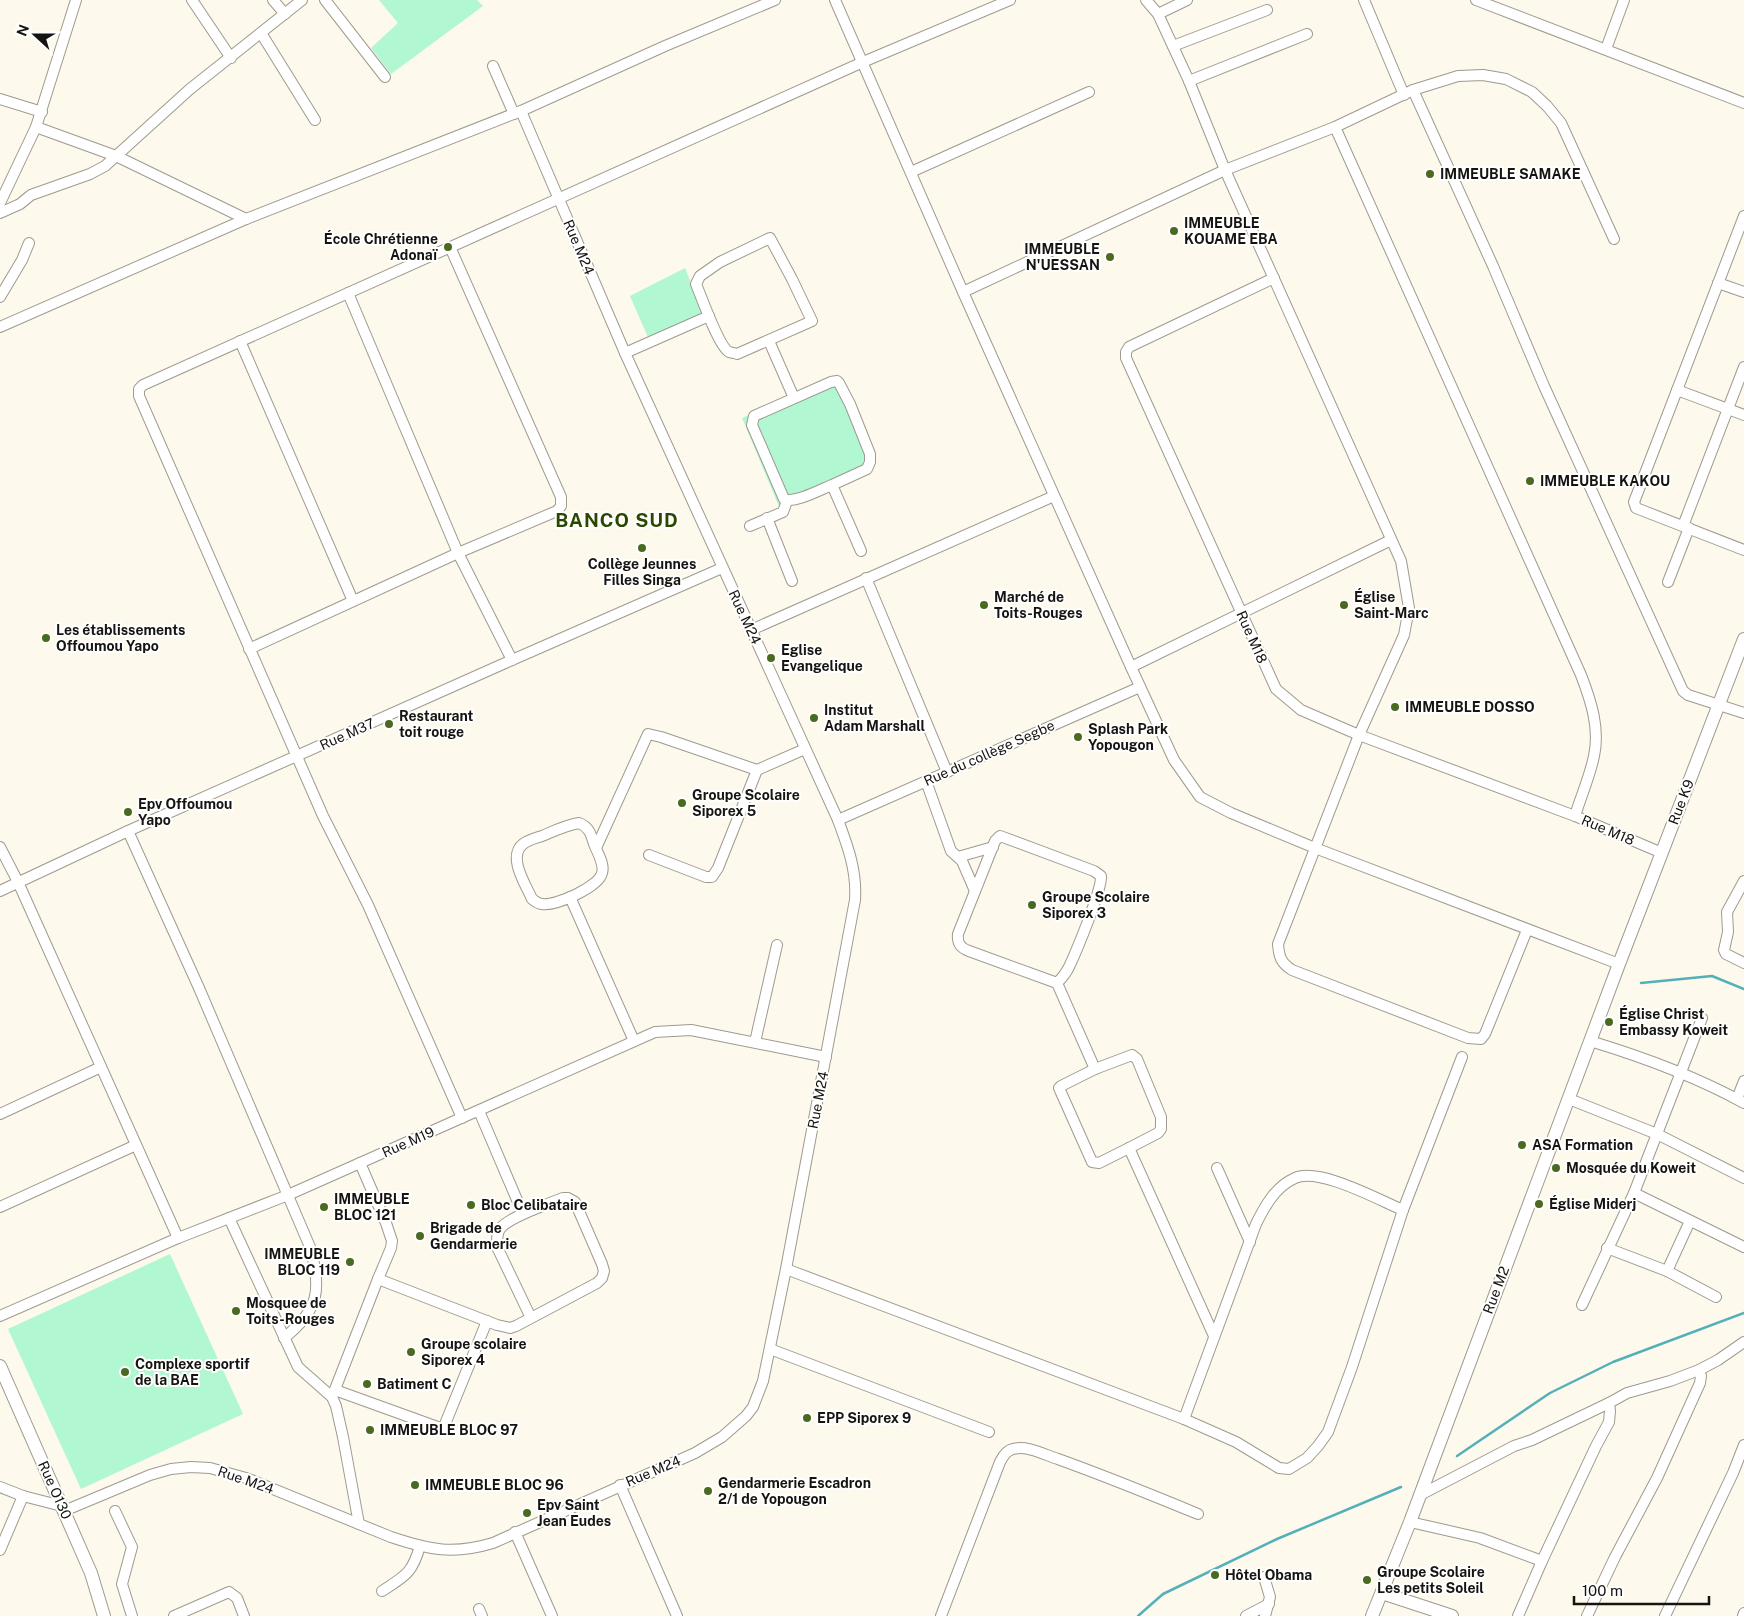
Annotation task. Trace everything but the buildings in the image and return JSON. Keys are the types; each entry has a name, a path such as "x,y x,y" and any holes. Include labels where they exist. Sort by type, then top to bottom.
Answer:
{"street":[{"path":"0,203 42,112 76,0"},
{"path":"192,0 231,58"},
{"path":"273,0 285,14"},
{"path":"0,213 20,204 37,192 90,174 105,166 190,90 302,0"},
{"path":"325,0 385,77"},
{"path":"0,327 246,218 517,112 665,46 775,0"},
{"path":"835,0 1140,687 1174,760 1200,797 1230,813 1315,848 1619,964"},
{"path":"462,1118 368,905 323,816 249,649 139,396 139,389 143,385 240,341 863,62 1010,0"},
{"path":"1146,0 1158,14 1189,81 1225,170 1401,561 1409,608 1404,635 1359,735 1278,944 1279,957 1284,965 1292,970 1468,1038 1481,1039 1485,1034 1527,930"},
{"path":"1158,14 1187,0"},
{"path":"1364,0 1493,266 1544,386 1683,691 1688,695 1744,713"},
{"path":"1476,0 1744,103"},
{"path":"1606,49 1624,0"},
{"path":"1173,46 1267,10"},
{"path":"261,33 315,120"},
{"path":"1189,81 1307,34"},
{"name":"Rue M24","path":"63,1508 171,1468 191,1466 210,1468 246,1478 359,1524 420,1546 435,1550 476,1548 493,1543 695,1453 736,1426 753,1407 759,1394 786,1269 855,900 856,888 853,865 838,820 625,353 558,199 493,66"},
{"path":"963,292 1225,170 1335,127 1408,93 1458,76 1483,75 1506,79 1532,92 1547,106 1561,123 1614,239"},
{"path":"911,172 1089,92"},
{"path":"0,99 42,112"},
{"path":"36,127 116,156 246,218"},
{"path":"1335,127 1592,703 1596,727 1595,755 1575,816"},
{"path":"1744,216 1634,502 1636,508 1744,550"},
{"path":"770,238 812,321 769,341 737,354 729,352 709,316 696,284 700,276 720,262 770,238"},
{"path":"0,297 22,260 29,243"},
{"path":"249,649 458,552 556,511 562,506 561,497 450,247"},
{"name":"Rue M18","path":"1274,278 1129,347 1126,352 1126,358 1276,689 1301,710 1359,735 1575,816 1662,853"},
{"path":"1718,282 1744,292"},
{"path":"348,293 458,552 512,660"},
{"path":"625,353 709,316"},
{"path":"240,341 353,601"},
{"path":"769,341 794,398"},
{"path":"1668,582 1744,367"},
{"path":"831,382 839,382 870,454 870,462 867,469 832,485 787,501 784,499 752,425 754,416 831,382"},
{"path":"1677,390 1744,415"},
{"path":"832,485 861,552"},
{"path":"751,630 1054,496"},
{"path":"750,526 785,510 787,501"},
{"path":"767,518 792,581"},
{"path":"1131,667 1391,540"},
{"name":"Rue M37","path":"0,890 128,831 722,568"},
{"path":"866,578 947,772"},
{"name":"Rue K9","path":"1619,964 1744,640"},
{"name":"Rue du collège Segbe","path":"838,820 1140,687"},
{"path":"596,848 648,734 661,736 757,770 805,749"},
{"path":"649,855 706,877 712,877 718,868 757,770"},
{"path":"926,781 950,851 962,861 975,891"},
{"path":"579,823 590,831 596,848 602,866 602,874 598,881 570,897 542,904 532,898 518,865 517,859 521,847 529,841 579,823"},
{"path":"128,831 199,988 310,1247 316,1273 317,1291 312,1308 305,1319 284,1338"},
{"path":"1057,983 1075,954 1094,903 1101,876 1094,871 1003,837 997,838 958,934 957,940 959,945 969,951 1057,983 1095,1069"},
{"path":"0,846 18,882 178,1238"},
{"path":"958,857 993,847"},
{"path":"1744,881 1727,912 1728,932 1724,950 1726,954 1744,963"},
{"path":"570,897 634,1041"},
{"path":"755,1042 777,945"},
{"name":"Rue M2","path":"1372,1616 1410,1522 1619,964"},
{"path":"1582,1304 1634,1193 1702,1018"},
{"name":"Rue M19","path":"0,1316 178,1238 360,1163 655,1032 691,1030 826,1057"},
{"path":"1590,1041 1680,1072 1741,1101 1744,1082"},
{"path":"1132,1055 1137,1059 1162,1123 1158,1134 1129,1148 1099,1163 1092,1162 1059,1088 1095,1069 1132,1055"},
{"path":"786,1269 1184,1419 1236,1442 1279,1468 1289,1469 1307,1458 1328,1432 1352,1366 1403,1210 1462,1057"},
{"path":"0,1114 101,1067"},
{"path":"1569,1099 1657,1134 1744,1178"},
{"path":"479,1111 523,1214"},
{"path":"0,1207 136,1145"},
{"path":"1129,1148 1214,1336"},
{"path":"359,1524 344,1436 333,1394 392,1248 392,1241 386,1223 360,1163"},
{"path":"1217,1168 1250,1242"},
{"path":"1184,1419 1250,1242 1264,1209 1274,1194 1285,1184 1297,1177 1321,1177 1403,1210"},
{"path":"1634,1193 1744,1247"},
{"path":"378,1279 510,1328 531,1318 597,1283 602,1278 604,1271 602,1264 572,1199 563,1198 523,1214 505,1224 499,1231 497,1244 531,1318"},
{"path":"229,1218 298,1367 333,1394 443,1429 487,1321"},
{"path":"1667,1271 1690,1221"},
{"path":"1607,1248 1667,1271 1716,1297"},
{"path":"1420,1495 1514,1446 1532,1440 1609,1404 1627,1393 1670,1381 1699,1370 1742,1344"},
{"path":"770,1349 989,1432"},
{"name":"Rue O130","path":"0,1366 91,1573 104,1616"},
{"path":"1587,1616 1665,1460 1700,1383 1701,1376 1699,1370"},
{"path":"1518,1616 1542,1561 1609,1422 1609,1404"},
{"path":"1664,1616 1733,1473 1744,1445"},
{"path":"941,1616 1000,1462 1004,1454 1012,1449 1020,1448 1032,1451 1099,1474 1198,1514"},
{"path":"620,1485 677,1616"},
{"path":"0,1487 63,1508"},
{"path":"0,1550 23,1496"},
{"path":"115,1511 132,1548 122,1584 132,1616"},
{"path":"1410,1522 1480,1538 1542,1561"},
{"path":"515,1532 552,1616"},
{"path":"382,1591 412,1569 420,1546"},
{"path":"1264,1577 1270,1597 1265,1616"},
{"path":"174,1616 229,1592 237,1598 244,1616"},
{"path":"1382,1593 1452,1616"},
{"path":"1246,1616 1269,1604"}],"green space":[{"path":"379,0 477,0 483,6 391,74 371,48 398,23"},
{"path":"685,268 704,316 650,342 630,296"},
{"path":"833,379 872,470 780,509 742,418"},
{"name":"Complexe sportif de la BAE","path":"170,1254 243,1414 81,1489 8,1329"}],"waterway":[{"path":"1641,983 1712,976 1744,989"},
{"path":"1457,1456 1550,1393 1613,1362 1744,1313"},
{"path":"1138,1616 1163,1594 1277,1539 1401,1487"}],"place":[{"name":"IMMEUBLE SAMAKE","path":"1430,174"},
{"name":"IMMEUBLE KOUAME EBA","path":"1174,231"},
{"name":"École Chrétienne Adonaï","path":"448,247"},
{"name":"IMMEUBLE N'UESSAN","path":"1110,257"},
{"name":"IMMEUBLE KAKOU","path":"1530,481"},
{"name":"Collège Jeunnes Filles Singa","path":"642,548"},
{"name":"Marché de Toits-Rouges","path":"984,605"},
{"name":"Église Saint-Marc","path":"1344,605"},
{"name":"Les établissements Offoumou Yapo","path":"46,638"},
{"name":"Eglise Evangelique","path":"771,658"},
{"name":"IMMEUBLE DOSSO","path":"1395,707"},
{"name":"Institut Adam Marshall","path":"814,718"},
{"name":"Restaurant toit rouge","path":"389,724"},
{"name":"Splash Park Yopougon","path":"1078,737"},
{"name":"Groupe Scolaire Siporex 5","path":"682,803"},
{"name":"Epv Offoumou Yapo","path":"128,812"},
{"name":"Groupe Scolaire Siporex 3","path":"1032,905"},
{"name":"Église Christ Embassy Koweit","path":"1609,1022"},
{"name":"ASA Formation","path":"1522,1145"},
{"name":"Mosquée du Koweit","path":"1556,1168"},
{"name":"Église Miderj","path":"1539,1204"},
{"name":"Bloc Celibataire","path":"471,1205"},
{"name":"IMMEUBLE BLOC 121","path":"324,1207"},
{"name":"Brigade de Gendarmerie","path":"420,1236"},
{"name":"IMMEUBLE BLOC 119","path":"350,1262"},
{"name":"Mosquee de Toits-Rouges","path":"236,1311"},
{"name":"Groupe scolaire Siporex 4","path":"411,1352"},
{"name":"Complexe sportif de la BAE","path":"125,1372"},
{"name":"Batiment C","path":"367,1384"},
{"name":"EPP Siporex 9","path":"807,1418"},
{"name":"IMMEUBLE BLOC 97","path":"370,1430"},
{"name":"IMMEUBLE BLOC 96","path":"415,1485"},
{"name":"Gendarmerie Escadron 2/1 de Yopougon","path":"708,1491"},
{"name":"Epv Saint Jean Eudes","path":"527,1513"},
{"name":"Hôtel Obama","path":"1215,1575"},
{"name":"Groupe Scolaire Les petits Soleil","path":"1367,1580"}],"district":[{"name":"BANCO SUD","path":"617,520"}]}
